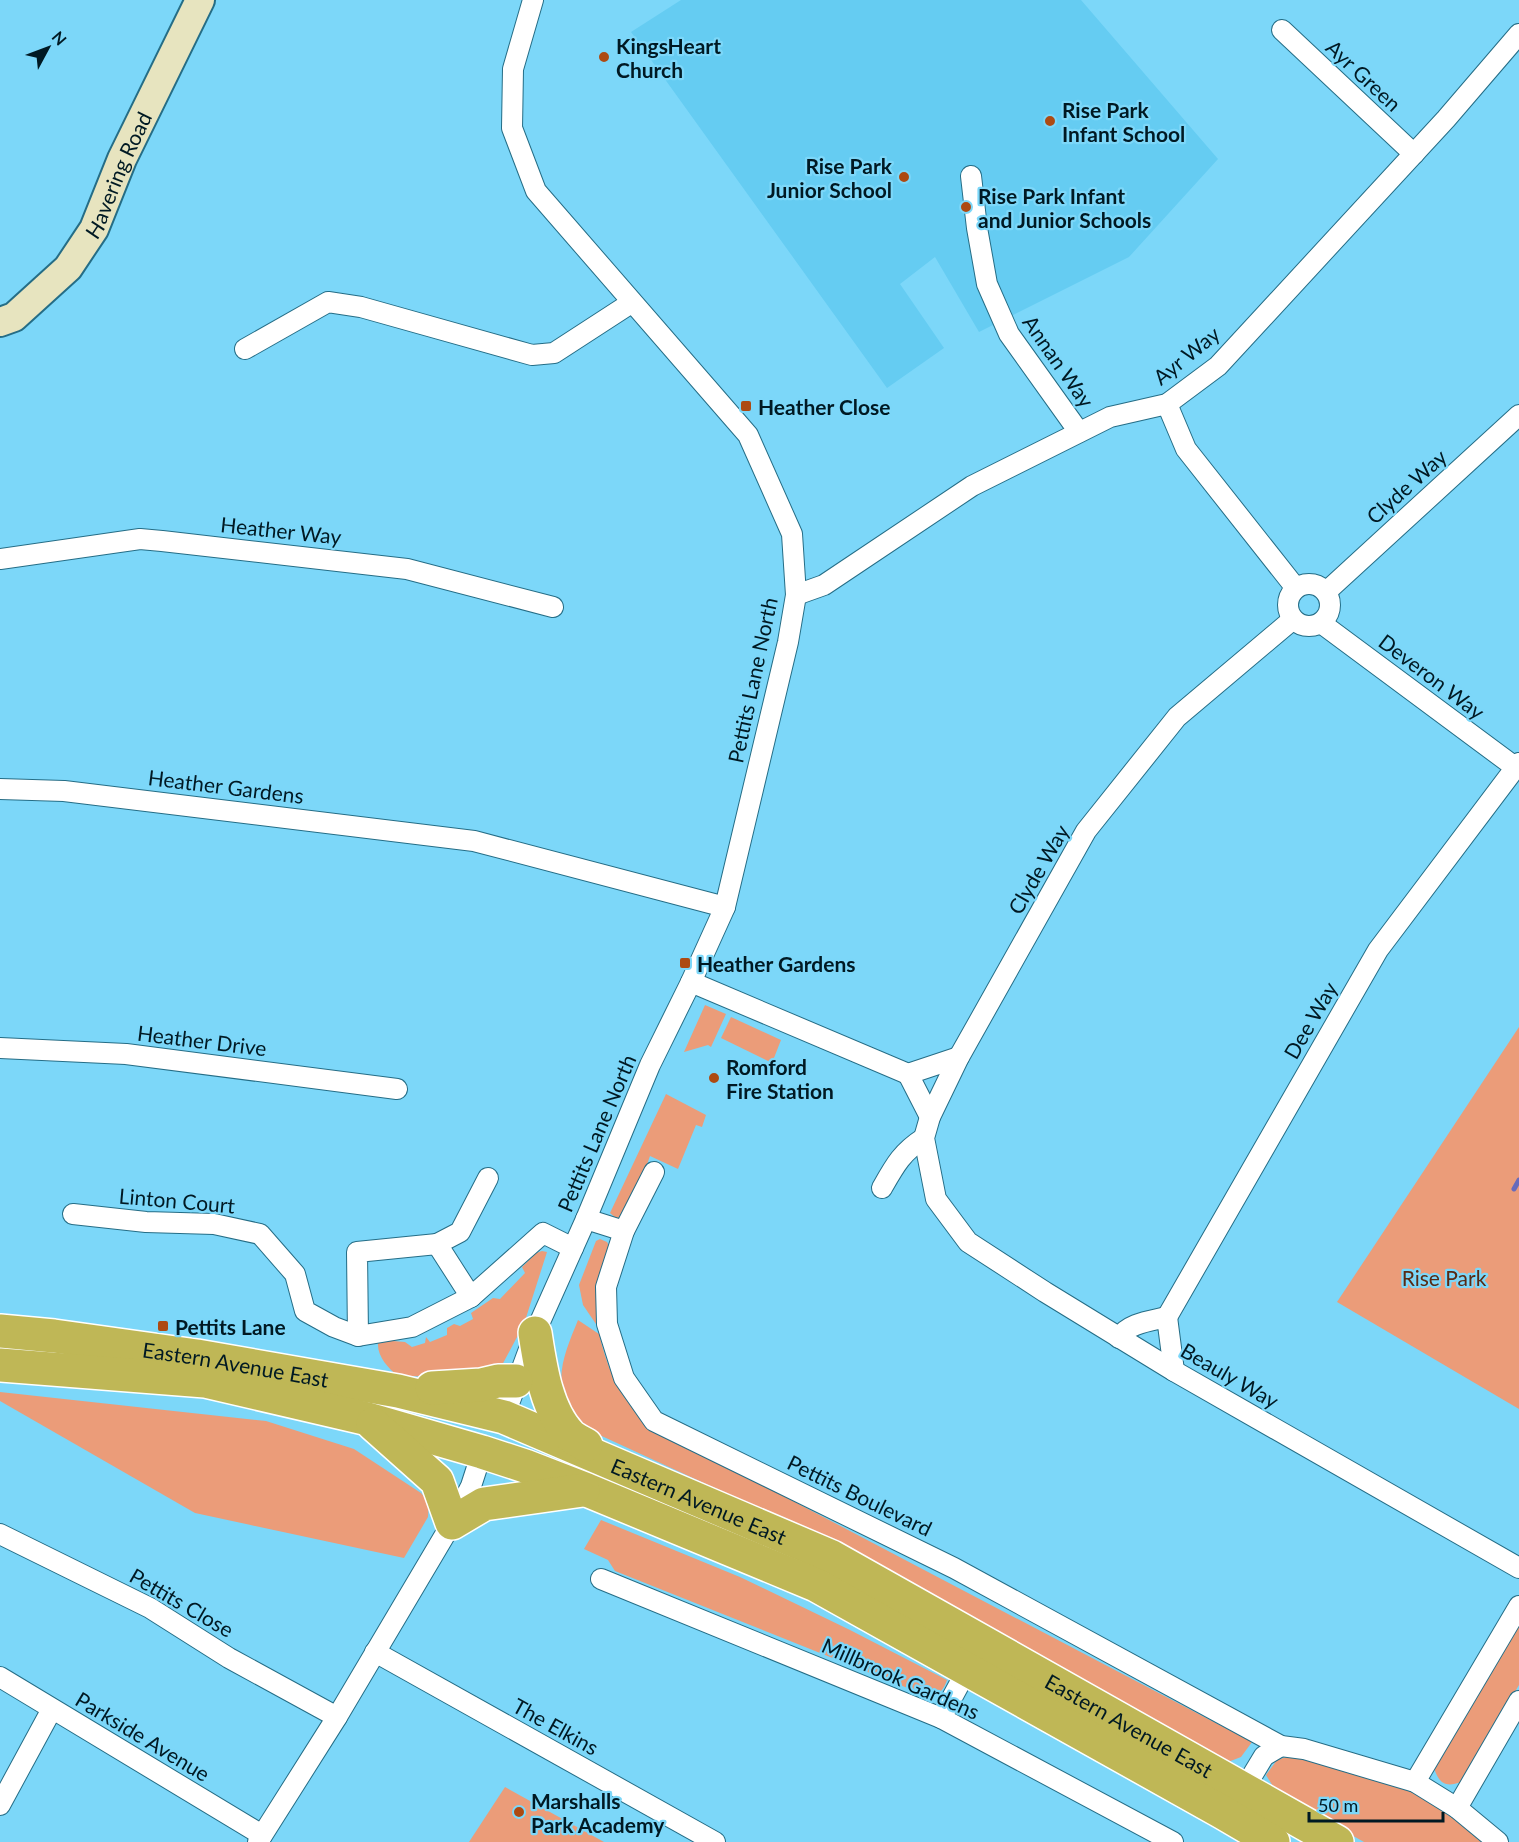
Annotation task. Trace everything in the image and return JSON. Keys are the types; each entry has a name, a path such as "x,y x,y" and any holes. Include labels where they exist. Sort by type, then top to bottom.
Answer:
{"highway":[{"name":"Eastern Avenue East","path":"0,1331 54,1336 197,1356 398,1391 504,1417 832,1557 1337,1842"},
{"path":"535,1333 541,1370 561,1423 571,1436 615,1463"},
{"name":"Eastern Avenue East","path":"0,1365 205,1381 368,1419 482,1452 587,1490 816,1585 1273,1842"},
{"path":"398,1391 516,1381"},
{"path":"482,1452 504,1417"},
{"path":"368,1419 437,1481 452,1523 484,1504 587,1490"}],"main road":[{"name":"Havering Road","path":"0,322 14,316 68,268 94,229 122,159 200,0"}],"street":[{"name":"Pettits Lane North","path":"504,1417 535,1333 586,1219 650,1065 724,908 789,642 795,595 792,534 748,435 536,191 512,128 513,69 533,0"},
{"name":"Ayr Green","path":"1282,30 1414,154"},
{"name":"Ayr Way","path":"795,595 824,585 972,486 1110,417 1167,404 1218,366 1414,154 1519,34"},
{"name":"Annan Way","path":"971,176 987,284 1009,334 1079,432"},
{"path":"245,349 328,302 361,307 532,355 554,353 631,303"},
{"path":"1167,404 1186,449 1295,587"},
{"name":"Clyde Way","path":"1326,592 1519,415"},
{"name":"Heather Way","path":"0,559 140,539 407,568 553,607"},
{"path":"1306,582 1319,585 1326,592 1329,611 1321,623 1313,627 1304,627 1292,620 1288,609 1289,597 1295,587 1306,582"},
{"name":"Clyde Way","path":"936,1199 924,1138 930,1117 959,1057 1086,831 1177,717 1292,620"},
{"name":"Deveron Way","path":"1321,623 1517,765"},
{"name":"Dee Way","path":"1167,1317 1378,950 1517,765"},
{"name":"Heather Gardens","path":"0,789 64,791 474,841 724,908"},
{"path":"691,982 908,1074 930,1117"},
{"name":"Heather Drive","path":"0,1048 126,1054 398,1089"},
{"path":"908,1074 959,1057"},
{"path":"882,1188 898,1160 908,1148 924,1138"},
{"name":"Pettits Boulevard","path":"654,1172 624,1231 606,1287 607,1324 624,1378 654,1421 954,1568 1281,1746 1304,1749 1415,1782 1457,1808 1498,1842"},
{"path":"488,1178 460,1232 437,1244 357,1252 358,1336 394,1332 412,1327 471,1297 543,1233 573,1248"},
{"name":"Beauly Way","path":"936,1199 968,1242 1119,1338 1519,1568"},
{"name":"Linton Court","path":"73,1214 146,1222 214,1224 260,1234 295,1275 305,1311 334,1327 358,1336"},
{"path":"586,1219 624,1231"},
{"path":"437,1244 471,1297"},
{"path":"1119,1338 1123,1331 1142,1323 1167,1317 1174,1371"},
{"path":"260,1839 337,1717 452,1523 471,1486 482,1452"},
{"name":"Pettits Close","path":"0,1534 150,1608 230,1658 337,1717"},
{"name":"Millbrook Gardens","path":"601,1579 941,1718 1173,1842"},
{"path":"1415,1782 1519,1606"},
{"name":"The Elkins","path":"375,1652 714,1842"},
{"path":"941,1718 967,1670"},
{"name":"Parkside Avenue","path":"0,1677 260,1839"},
{"path":"1457,1808 1519,1701"},
{"path":"0,1805 52,1709"},
{"path":"1244,1789 1264,1756 1281,1746"}],"shaded area":[{"name":"Rise Park Infant and Junior Schools","path":"681,0 1081,0 1218,159 1129,257 979,332 935,257 900,284 944,348 887,388 631,32"}],"green space":[{"path":"705,1005 726,1014 711,1047 708,1045 684,1052"},
{"path":"731,1017 781,1040 772,1063 721,1038"},
{"name":"Rise Park","path":"1519,1027 1519,1409 1337,1302"},
{"path":"666,1094 706,1115 702,1127 696,1125 678,1169 650,1156 631,1210 623,1217 616,1218 610,1213"},
{"path":"600,1239 607,1242 609,1246 598,1327 583,1305 579,1285 596,1241"},
{"path":"547,1252 524,1324 501,1367 473,1377 398,1376 384,1361 378,1348 381,1340 405,1342 412,1347 425,1343 426,1337 430,1342 447,1335 447,1328 454,1324 460,1326 473,1319 471,1313 493,1298 500,1299 525,1273 522,1267 536,1253"},
{"path":"578,1320 599,1334 617,1385 650,1426 1252,1742 1241,1757 1228,1762 923,1592 769,1513 593,1432 573,1413 562,1390 562,1366"},
{"path":"0,1392 266,1421 354,1449 421,1493 429,1502 428,1517 404,1558 195,1513 0,1401"},
{"path":"601,1520 740,1577 947,1680 939,1693 930,1697 615,1571 608,1560 584,1549"},
{"path":"1519,1621 1519,1685 1461,1782 1443,1783 1434,1768"},
{"path":"1292,1755 1404,1786 1455,1818 1483,1842 1364,1842 1277,1793 1266,1775 1277,1760"},
{"name":"Marshalls Park Academy","path":"505,1787 604,1842 469,1842"}],"waterway":[{"path":"1514,1189 1519,1180"}],"place":[{"name":"KingsHeart Church","path":"604,57"},
{"name":"Rise Park Infant School","path":"1050,121"},
{"name":"Rise Park Junior School","path":"904,177"},
{"name":"Rise Park Infant and Junior Schools","path":"966,207"},
{"name":"Heather Close","path":"746,406"},
{"name":"Heather Gardens","path":"685,963"},
{"name":"Romford Fire Station","path":"714,1078"},
{"name":"Pettits Lane","path":"163,1326"},
{"name":"Marshalls Park Academy","path":"519,1812"}]}
